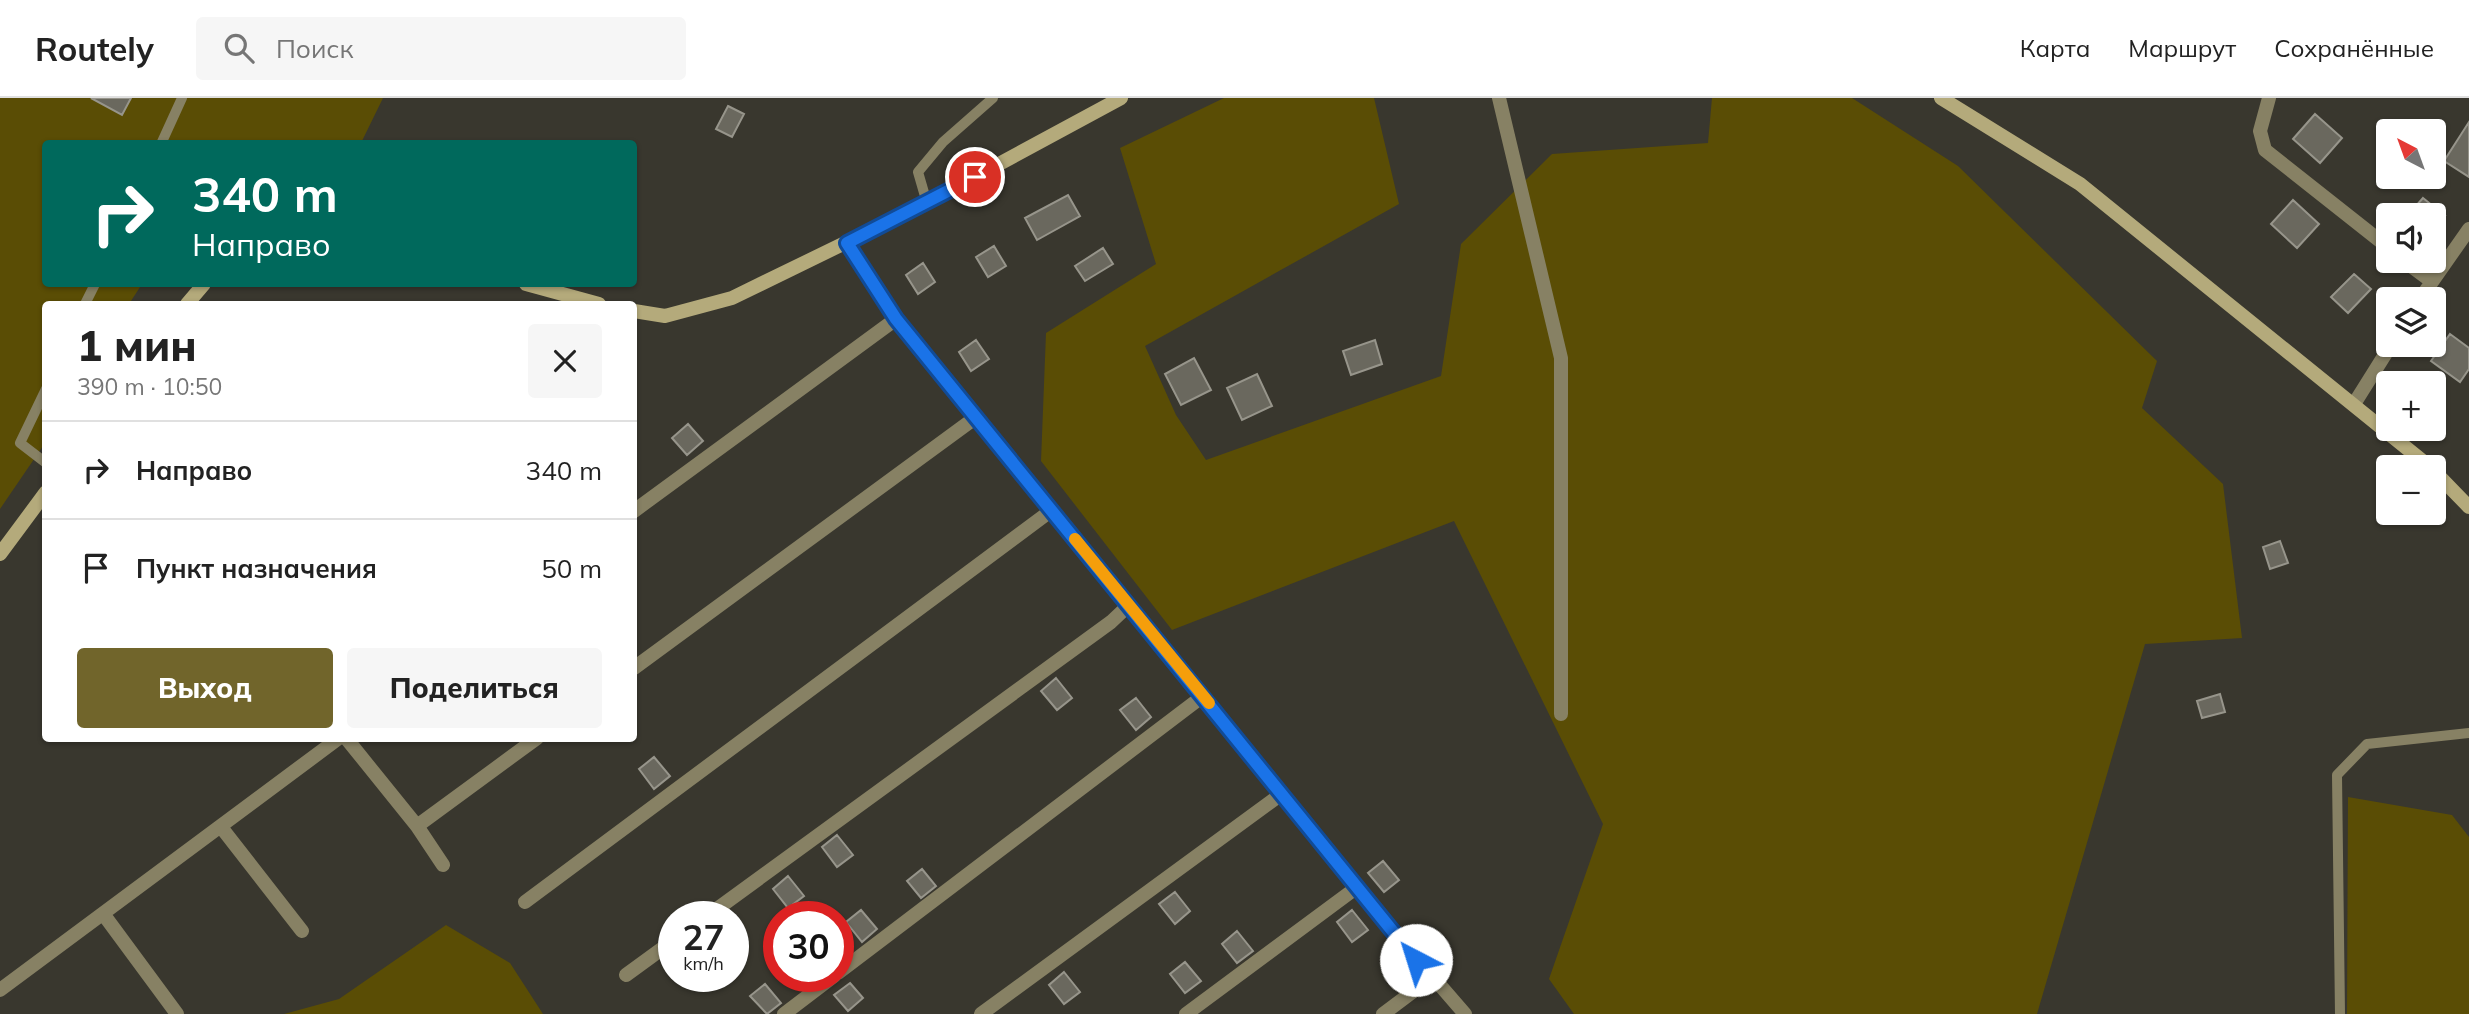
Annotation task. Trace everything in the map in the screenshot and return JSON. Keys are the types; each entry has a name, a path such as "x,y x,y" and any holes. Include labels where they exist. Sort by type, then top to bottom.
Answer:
{"main road":[{"path":"637,311 666,316 704,308 732,298 927,203 1121,98"},
{"path":"1941,98 2080,184 2416,455"},
{"path":"190,301 201,287"},
{"path":"537,287 588,301"},
{"path":"2446,483 2469,507"},
{"path":"0,554 42,497"}],"street":[{"path":"1499,98 1560,358 1561,714"},
{"path":"2269,98 2260,131 2264,150 2376,238"},
{"path":"2428,287 2469,229"},
{"path":"847,243 896,319 975,418 1356,888 1431,978 1465,1014"},
{"path":"2419,273 2431,282"},
{"path":"637,509 896,319"},
{"path":"2354,404 2383,357"},
{"path":"637,666 975,418"},
{"path":"525,902 1052,510"},
{"path":"728,901 1111,622 1129,605"},
{"path":"854,961 1203,696"},
{"path":"0,990 334,742"},
{"path":"349,742 417,826 443,865"},
{"path":"417,826 532,742"},
{"path":"981,1014 1280,795"},
{"path":"221,827 302,931"},
{"path":"1186,1014 1356,888"},
{"path":"104,915 177,1014"},
{"path":"626,975 658,952"},
{"path":"1383,1014 1431,978"},
{"path":"784,1014 813,992"}],"lane":[{"path":"163,140 182,98"},
{"path":"927,203 918,172 943,142 993,98"},
{"path":"42,397 20,443 42,460"},
{"path":"2340,1014 2337,775 2367,744 2469,733"}],"shaded area":[{"path":"0,98 383,98 362,140 42,140 42,287 140,287 131,301 42,301 42,447 0,509"},
{"path":"1224,98 1374,98 1399,204 1145,346 1176,415 1206,460 1441,376 1461,244 1552,154 1708,143 1712,98 1852,98 1958,166 2157,361 2142,408 2223,484 2242,638 2145,644 2037,1014 1574,1014 1549,979 1603,824 1454,521 1172,630 1041,461 1046,333 1156,264 1120,148"},
{"path":"2348,797 2452,815 2469,837 2469,1014 2347,1014"},
{"path":"446,925 510,963 543,1014 284,1014 339,999"}],"building":[{"path":"91,98 131,98 122,115"},
{"path":"728,106 744,114 732,137 716,129"},
{"path":"2315,114 2342,138 2320,163 2293,139"},
{"path":"2469,122 2469,177 2446,162 2446,158"},
{"path":"1068,195 1080,216 1037,240 1025,218"},
{"path":"2293,200 2319,224 2297,248 2271,224"},
{"path":"994,246 1006,266 988,277 976,257"},
{"path":"1103,248 1113,264 1085,281 1075,266"},
{"path":"923,263 935,282 918,294 906,275"},
{"path":"2354,274 2371,289 2348,313 2331,297"},
{"path":"2450,334 2469,348 2469,369 2460,382 2431,361 2434,357 2446,357 2446,340"},
{"path":"976,340 989,359 971,371 959,352"},
{"path":"1375,340 1382,364 1351,375 1343,351"},
{"path":"1194,358 1211,390 1181,405 1165,374"},
{"path":"1257,374 1272,406 1242,420 1227,388"},
{"path":"688,424 703,441 687,455 672,438"},
{"path":"2280,541 2288,563 2270,569 2263,547"},
{"path":"1056,678 1072,698 1057,710 1041,691"},
{"path":"2220,694 2225,712 2202,718 2197,701"},
{"path":"1136,698 1151,717 1136,730 1120,710"},
{"path":"654,757 670,776 654,789 639,769"},
{"path":"837,835 853,855 837,867 822,847"},
{"path":"1383,861 1399,880 1384,892 1368,873"},
{"path":"922,869 936,886 921,898 907,881"},
{"path":"788,876 804,896 797,901 782,901 773,889"},
{"path":"1175,892 1190,911 1175,924 1159,904"},
{"path":"861,910 877,929 862,942 854,932 854,916"},
{"path":"1352,910 1368,930 1352,942 1337,922"},
{"path":"1237,931 1253,951 1237,963 1222,944"},
{"path":"1185,962 1201,981 1185,993 1170,974"},
{"path":"1064,972 1080,992 1064,1004 1049,985"},
{"path":"763,986 763,992 772,992 781,1003 767,1014 750,996"},
{"path":"854,988 863,998 848,1011 834,995 838,992 854,992"}],"slow traffic":[{"path":"1075,539 1209,703"}],"route":[{"path":"975,177 847,243 896,319 1416,960"}]}
